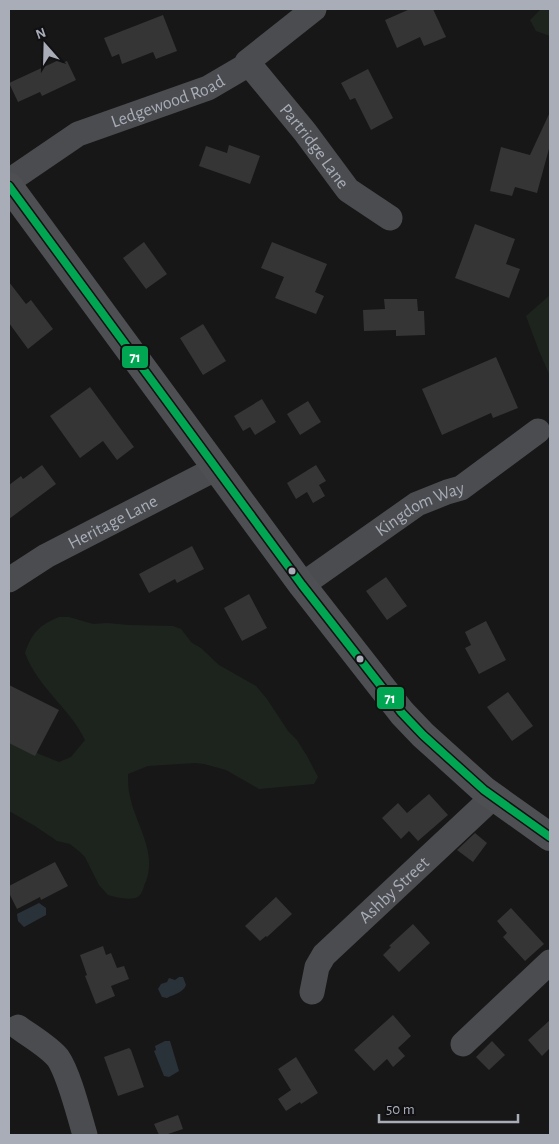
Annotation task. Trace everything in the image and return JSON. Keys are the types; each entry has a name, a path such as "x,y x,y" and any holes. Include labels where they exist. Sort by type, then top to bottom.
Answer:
{"main road":[{"path":"9,186 302,585 402,713 453,763 492,797 550,837"}],"street":[{"name":"Ledgewood Road","path":"9,181 78,134 208,88 249,64 247,62 314,9"},
{"name":"Partridge Lane","path":"249,64 305,132 348,190 390,218"},
{"name":"Kingdom Way","path":"302,585 416,504 461,488 538,431"},
{"name":"Heritage Lane","path":"9,580 46,556 217,468"},
{"name":"Ashby Street","path":"312,992 317,967 324,955 492,797"},
{"path":"462,1044 550,962"},
{"path":"18,1027 59,1061 71,1089 86,1135"}],"shaded area":[{"path":"541,9 550,9 550,36 536,31 530,20"},
{"path":"550,295 550,376 526,316"},
{"path":"59,617 69,617 93,624 173,626 181,629 192,643 201,648 219,665 256,686 307,756 318,777 314,784 259,789 226,770 195,763 148,766 128,774 130,797 148,852 148,874 142,892 137,897 132,899 108,895 99,885 85,857 80,852 70,844 57,841 9,811 9,741 20,741 39,754 59,762 71,757 85,740 71,718 38,677 25,653 34,634 42,626"},
{"path":"39,903 46,908 46,915 24,927 18,921 17,914"},
{"path":"183,977 186,985 185,988 181,992 167,998 162,997 158,989 161,984 167,982 169,978 175,980"},
{"path":"165,1041 170,1041 179,1071 169,1077 164,1076 154,1051 156,1050 155,1046"}],"building":[{"path":"410,9 433,9 446,37 424,46 420,37 397,48 385,20"},
{"path":"163,15 177,51 156,59 153,52 122,64 119,54 112,57 104,38"},
{"path":"61,59 62,63 67,61 76,80 42,96 40,92 18,102 9,83"},
{"path":"368,69 393,118 371,130 355,98 350,100 341,83"},
{"path":"550,112 550,145 537,193 515,187 512,196 490,191 501,147 530,155"},
{"path":"229,145 260,156 250,184 199,166 206,146 227,153"},
{"path":"475,224 515,239 506,264 520,269 509,298 455,278"},
{"path":"144,242 167,274 146,289 123,258"},
{"path":"272,242 327,264 315,292 324,296 316,314 275,298 284,277 261,268"},
{"path":"9,282 26,304 31,300 53,329 28,349 9,323"},
{"path":"384,299 417,299 418,311 424,311 425,335 396,336 396,330 364,331 363,310 385,309"},
{"path":"203,324 226,361 203,375 180,338"},
{"path":"496,357 518,408 493,418 491,413 442,435 422,389"},
{"path":"90,387 134,447 117,460 103,441 80,458 50,416"},
{"path":"262,399 276,422 255,435 250,427 243,431 234,416"},
{"path":"308,401 321,422 300,435 287,414"},
{"path":"42,465 56,484 9,519 9,485 21,476 23,479"},
{"path":"316,465 326,481 319,485 325,496 313,503 307,492 296,499 287,483"},
{"path":"192,546 204,569 177,583 175,579 149,593 139,574"},
{"path":"386,577 407,606 387,620 366,591"},
{"path":"249,594 267,628 242,641 224,608"},
{"path":"486,621 506,660 479,674 465,648 471,645 465,632"},
{"path":"9,685 59,710 35,756 9,743"},
{"path":"508,692 533,726 512,741 487,707"},
{"path":"429,794 448,815 418,841 409,831 401,839 382,818 398,803 407,813"},
{"path":"475,833 487,843 473,862 457,850"},
{"path":"55,862 68,886 41,900 40,897 17,909 9,893 9,886"},
{"path":"276,897 292,914 260,941 245,926"},
{"path":"511,908 544,944 525,961 503,937 507,933 497,921"},
{"path":"413,924 430,943 399,972 383,955 391,947 389,946"},
{"path":"103,946 106,955 111,953 117,968 124,966 129,979 111,986 115,996 96,1004 85,976 87,975 80,955"},
{"path":"393,1015 411,1036 398,1048 405,1056 393,1067 387,1059 374,1071 354,1050"},
{"path":"550,1020 550,1048 542,1056 528,1040"},
{"path":"492,1041 505,1055 489,1070 476,1057"},
{"path":"129,1048 144,1087 118,1096 104,1057"},
{"path":"296,1057 318,1093 286,1111 278,1099 291,1090 278,1069"},
{"path":"178,1115 183,1129 159,1135 154,1124"}],"transit line":[{"name":"71","path":"9,186 302,585 402,713 423,735 484,790 550,837"}]}
